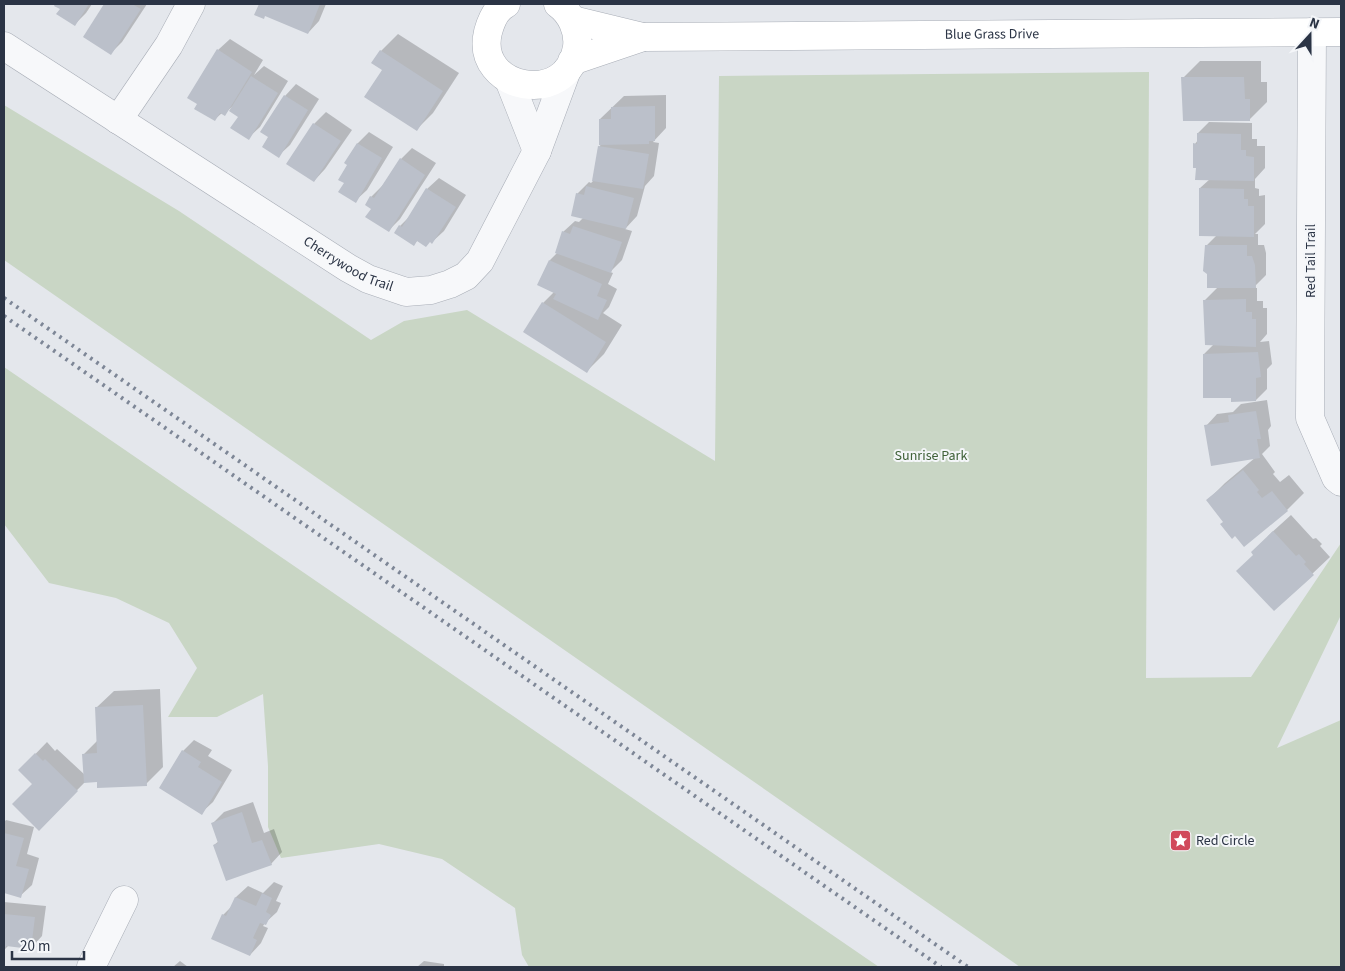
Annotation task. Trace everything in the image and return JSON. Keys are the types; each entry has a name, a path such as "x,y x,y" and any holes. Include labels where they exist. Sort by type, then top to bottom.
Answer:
{"street":[{"path":"118,120 170,44 191,4"},
{"path":"506,4 491,20 486,40 489,56 496,70 509,80 537,151"},
{"path":"565,12 578,39 575,56 570,66"},
{"name":"Blue Grass Drive","path":"565,12 643,37 1341,32"},
{"name":"Red Tail Trail","path":"1312,32 1310,418 1336,478 1341,482"},
{"name":"Blue Grass Drive","path":"509,80 524,86 540,86 555,80 570,66 643,37"},
{"name":"Cherrywood Trail","path":"4,46 348,268 368,279 406,292 431,290 450,284 466,276 480,261 537,151 570,66"},
{"path":"91,967 124,900"}],"green space":[{"name":"Sunrise Park","path":"1149,72 1146,678 1251,677 1341,543 1341,615 1277,748 1341,720 1341,967 1020,967 4,260 4,105 179,211 371,340 404,321 467,310 715,461 719,76"},
{"path":"4,367 879,967 529,967 522,955 515,908 442,859 379,844 281,858 268,827 268,766 263,694 217,717 168,717 197,668 169,623 116,598 49,583 4,524"}],"building":[{"path":"55,4 89,4 75,26 56,14 60,9 54,6"},
{"path":"104,4 132,4 141,9 111,55 83,37"},
{"path":"259,4 320,4 308,34 265,16 264,19 254,15"},
{"path":"217,49 252,72 225,116 220,113 215,121 194,109 197,104 187,98"},
{"path":"380,50 443,91 417,131 364,97 382,70 371,63"},
{"path":"251,76 278,93 249,140 230,128 238,117 229,111"},
{"path":"1181,77 1244,77 1245,99 1250,99 1250,121 1183,121"},
{"path":"284,95 308,110 279,158 262,147 268,137 260,132"},
{"path":"655,106 655,141 649,141 649,144 599,145 599,119 611,119 611,107"},
{"path":"313,123 341,141 314,182 286,164"},
{"path":"1197,133 1241,134 1241,150 1246,150 1246,156 1254,157 1254,181 1195,180 1196,168 1193,168 1193,143 1197,144"},
{"path":"357,143 382,158 356,203 338,192 344,183 338,180 347,165 344,163"},
{"path":"598,146 649,154 643,189 592,181"},
{"path":"400,158 425,175 389,232 365,217 371,209 365,205 370,196 374,198"},
{"path":"586,186 634,198 626,229 571,216 576,193 584,195"},
{"path":"426,188 456,207 432,244 430,242 426,247 417,241 414,246 394,233 399,225 402,227"},
{"path":"1199,188 1244,189 1244,199 1248,199 1248,206 1254,206 1254,237 1199,236"},
{"path":"573,226 622,242 611,273 555,253 562,231 570,234"},
{"path":"1205,245 1247,245 1247,256 1252,256 1255,265 1256,288 1207,288 1207,274 1203,271"},
{"path":"549,260 602,284 597,296 607,300 598,320 553,299 556,294 537,285"},
{"path":"1246,299 1246,312 1252,312 1252,319 1256,319 1256,347 1205,345 1203,300"},
{"path":"542,302 606,342 587,373 523,332"},
{"path":"1258,352 1261,377 1256,378 1256,401 1231,402 1231,398 1203,398 1203,354"},
{"path":"1256,411 1261,439 1257,439 1260,458 1211,466 1204,425 1229,422 1228,415"},
{"path":"1243,470 1259,490 1257,492 1262,498 1272,491 1288,511 1244,547 1235,536 1232,539 1220,524 1223,522 1206,500"},
{"path":"1273,531 1296,556 1299,554 1306,562 1304,564 1314,575 1274,611 1236,571 1253,555 1251,552"},
{"path":"143,705 147,786 97,788 97,782 84,783 82,754 97,753 95,707"},
{"path":"182,750 201,762 198,767 222,782 202,815 159,788"},
{"path":"35,753 43,761 45,759 78,791 39,831 12,804 32,784 18,770"},
{"path":"242,812 252,843 262,840 272,865 226,881 213,845 218,843 211,823"},
{"path":"4,833 24,838 16,866 29,869 21,898 4,893"},
{"path":"262,893 272,898 266,912 271,915 266,925 260,923 253,938 257,940 250,956 211,939 222,914 226,916 235,897 256,906"},
{"path":"4,914 35,917 31,949 6,946 4,952"}],"railway":[{"path":"4,298 968,967"},
{"path":"4,316 941,967"}],"place":[{"name":"Red Circle","path":"1180,841"}]}
